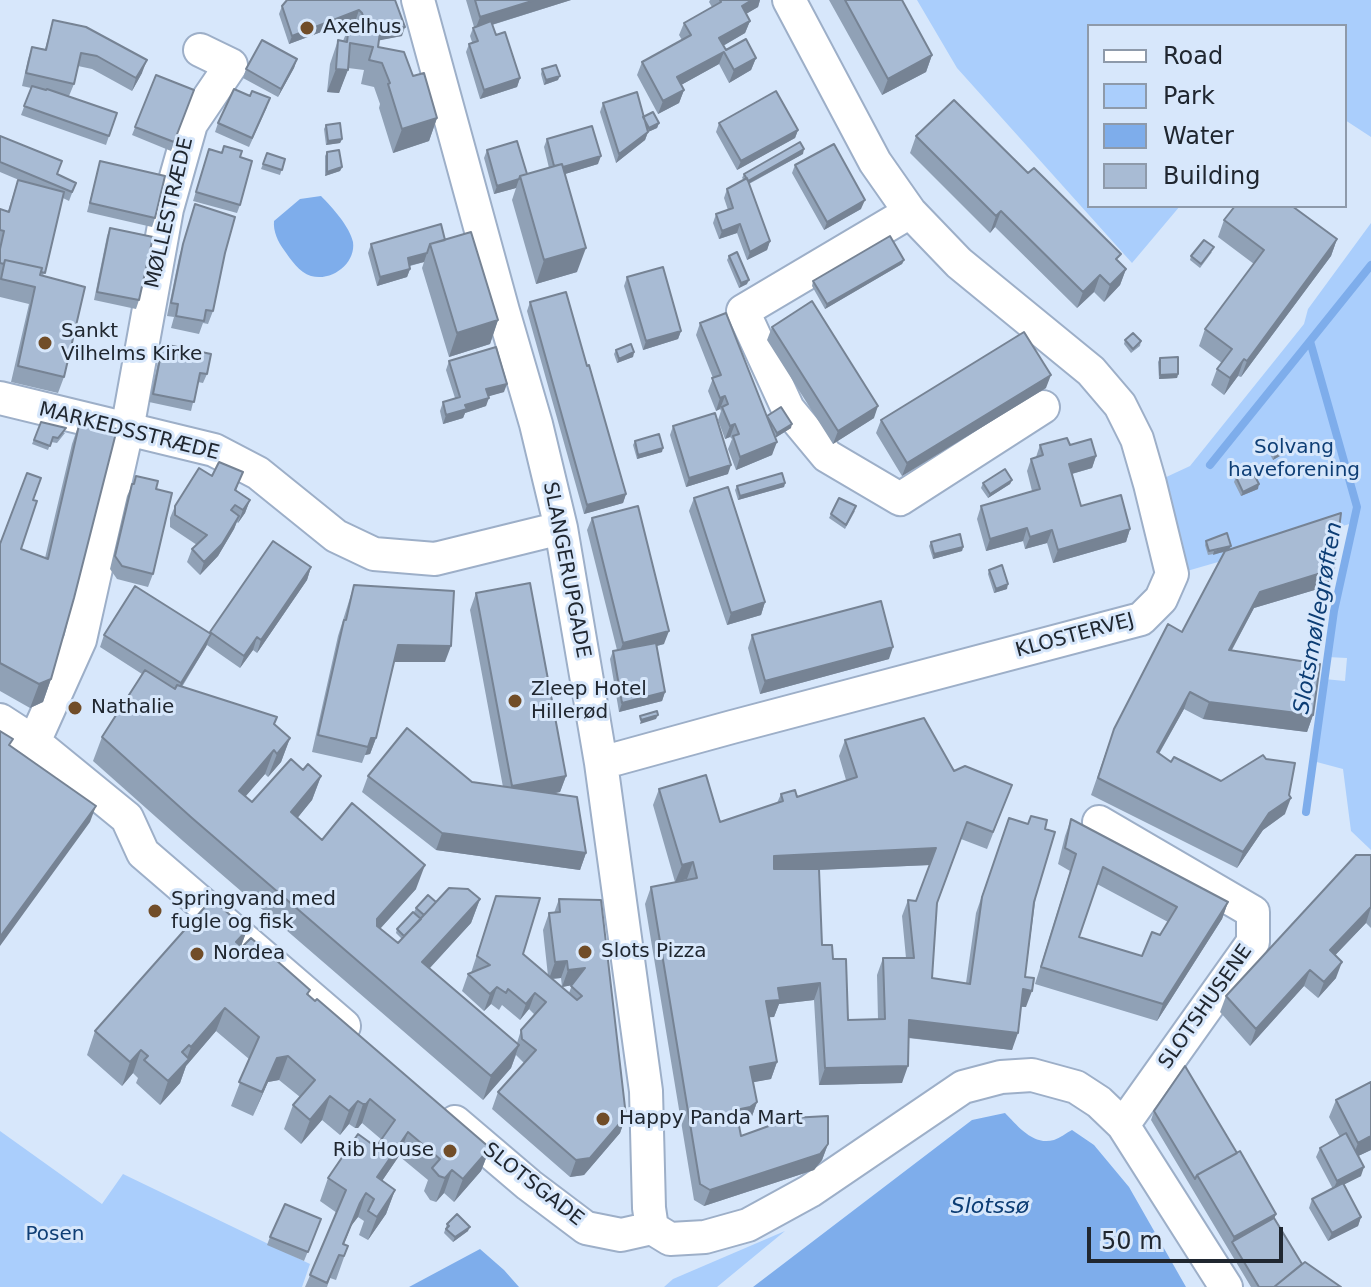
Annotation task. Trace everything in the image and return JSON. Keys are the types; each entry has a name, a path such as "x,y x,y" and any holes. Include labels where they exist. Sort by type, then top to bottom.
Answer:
{"street":[{"name":"SLANGERUPGADE","path":"418,0 536,424 561,528 601,763 646,1091 649,1208 661,1233"},
{"name":"KLOSTERVEJ","path":"601,763 1141,619 1161,599 1172,574 1137,439 1120,405 1091,371 959,263 910,212 875,162 789,0"},
{"name":"MØLLESTRÆDE","path":"34,742 80,640 127,430 167,209 191,124 231,65 200,50"},
{"path":"910,212 743,311 788,409 827,456 900,499 1043,407"},
{"name":"MARKEDSSTRÆDE","path":"0,398 214,450 258,473 336,536 374,554 435,559 561,528"},
{"path":"0,720 34,742 127,818 143,853 367,1046"},
{"name":"SLOTSHUSENE","path":"1099,822 1253,912 1253,942 1123,1125"},
{"name":"SLOTSGADE","path":"438,1107 529,1185 586,1228 621,1235 661,1233 705,1237 748,1225 810,1191 963,1087 1001,1077 1032,1075 1076,1087 1099,1102 1123,1125 1226,1287"}],"green space":[{"path":"917,0 1371,0 1371,137 1347,121 1347,24 1087,24 1087,208 1178,208 1132,263 957,68"},
{"name":"Solvang haveforening","path":"1371,223 1371,850 1351,831 1343,769 1313,761 1324,679 1345,681 1347,658 1327,657 1353,523 1187,571 1162,479 1190,466 1304,324 1308,309"},
{"name":"Posen","path":"0,1131 102,1204 123,1174 310,1264 302,1287 0,1287"},
{"path":"785,1231 717,1287 664,1287 673,1279"}],"water":[{"path":"321,196 348,230 353,250 347,264 341,269 319,277 307,274 296,265 280,244 274,221 300,199"},
{"name":"Slotssø","path":"1005,1113 1033,1138 1054,1140 1072,1130 1094,1145 1129,1187 1186,1287 753,1287 972,1120"},
{"path":"480,1249 519,1287 409,1287"}],"building":[{"name":"Axelhus","path":"287,0 395,0 405,27 380,32 368,30 359,10 292,36 282,6"},
{"path":"475,0 535,0 480,17"},
{"path":"720,0 752,0 742,6 750,21 719,38 726,50 746,39 756,58 734,70 724,52 677,77 684,90 663,101 642,62 691,35 684,23"},
{"path":"845,0 902,0 932,55 888,79"},
{"path":"53,20 86,27 147,60 136,78 97,56 81,53 74,84 26,73 32,47 46,50"},
{"path":"491,21 496,35 505,32 520,78 484,90 469,44 478,41 473,28"},
{"path":"349,26 380,32 378,47 404,52 413,76 424,73 437,118 402,129 382,63 369,60 373,47 350,43 348,70 336,69 338,40 347,42"},
{"path":"262,40 297,59 281,89 246,69"},
{"path":"556,65 560,76 546,80 542,69"},
{"path":"156,75 194,90 174,142 135,127"},
{"path":"32,86 117,113 109,136 24,106"},
{"path":"234,89 250,96 252,91 270,98 252,138 218,123"},
{"path":"776,91 798,130 741,161 719,123"},
{"path":"637,92 648,132 619,154 603,103"},
{"path":"954,100 1028,173 1034,168 1121,254 1116,259 1126,269 1110,285 1100,275 1083,292 1001,211 996,216 916,136"},
{"path":"653,112 659,123 649,128 643,117"},
{"path":"340,123 342,139 328,141 326,125"},
{"path":"592,126 601,156 563,167 562,164 554,166 547,139"},
{"path":"0,136 62,161 57,174 76,183 72,192 0,162"},
{"path":"517,141 527,174 497,186 487,150"},
{"path":"800,142 804,149 748,181 744,174"},
{"path":"834,144 865,200 827,222 795,165"},
{"path":"224,146 242,151 240,157 252,161 240,205 196,192 209,149 222,153"},
{"path":"339,150 342,167 327,172 327,152"},
{"path":"267,153 285,159 282,170 263,164"},
{"path":"100,161 165,176 155,218 90,203"},
{"path":"562,164 586,248 544,260 520,176"},
{"path":"747,178 770,241 750,252 740,224 722,231 716,214 733,208 727,189"},
{"path":"18,180 64,192 45,273 41,272 42,268 5,260 4,264 0,263 4,231 0,230 0,209 9,212"},
{"path":"195,204 235,217 213,311 206,310 204,321 176,316 178,304 171,303"},
{"path":"1233,208 1295,208 1337,239 1247,361 1244,359 1230,378 1217,369 1232,349 1205,329 1264,250 1224,220"},
{"path":"441,224 445,240 430,244 427,253 408,258 410,269 380,277 371,244"},
{"path":"110,228 153,237 139,300 97,292"},
{"path":"471,232 498,320 457,333 430,244"},
{"path":"890,236 904,260 827,304 813,281"},
{"path":"1204,240 1214,247 1201,264 1191,256"},
{"path":"737,252 749,280 741,283 729,256"},
{"name":"Sankt Vilhelms Kirke","path":"5,260 42,268 40,275 85,287 64,377 18,366 35,287 1,279"},
{"path":"663,267 681,331 646,341 627,277"},
{"path":"566,292 626,494 587,505 530,302"},
{"path":"812,301 878,406 838,431 772,327"},
{"path":"726,313 777,442 740,457 733,436 739,434 735,424 730,426 722,407 728,404 725,396 720,398 712,378 721,375 700,323"},
{"path":"1024,332 1051,375 907,463 881,420"},
{"path":"1133,333 1141,341 1133,349 1125,340"},
{"path":"163,344 211,354 207,374 200,373 194,402 153,394"},
{"path":"631,344 634,352 619,359 616,350"},
{"path":"496,347 507,384 486,389 489,398 446,415 443,402 460,397 449,361"},
{"path":"1178,357 1178,374 1160,375 1160,358"},
{"path":"781,407 792,424 777,433 767,416"},
{"path":"715,413 731,465 689,478 673,426"},
{"path":"80,421 117,429 51,679 39,684 0,663 0,544 27,473 41,478 21,549 48,559"},
{"path":"41,422 66,428 58,438 53,437 50,446 34,440"},
{"path":"659,434 663,448 638,455 635,441"},
{"path":"1067,438 1070,445 1091,439 1096,456 1069,464 1081,506 1121,495 1130,529 1058,550 1052,530 1030,537 1027,528 990,539 981,506 1040,489 1031,459 1043,455 1040,445"},
{"path":"1281,439 1287,448 1275,455 1270,446"},
{"path":"219,462 243,472 235,490 250,500 243,510 235,505 231,510 239,516 222,544 204,562 192,549 207,535 175,515 175,506 199,468 212,476"},
{"path":"1005,469 1012,480 990,494 983,483"},
{"path":"1251,469 1259,484 1243,492 1236,477"},
{"path":"782,473 785,483 740,496 737,486"},
{"path":"136,476 158,481 156,489 172,493 153,574 122,566 115,556"},
{"path":"728,487 765,602 731,613 694,498"},
{"path":"839,498 856,506 846,525 831,514"},
{"path":"638,506 669,631 623,643 592,518"},
{"path":"1341,513 1334,569 1260,592 1229,650 1320,664 1313,715 1209,702 1190,692 1157,752 1171,762 1174,757 1221,781 1263,755 1266,759 1295,763 1291,798 1269,813 1243,852 1098,778 1114,729 1168,624 1182,632 1225,551"},
{"path":"1227,533 1231,546 1209,551 1206,541"},
{"path":"960,534 963,547 934,554 931,542"},
{"path":"273,541 311,567 261,640 257,637 244,656 210,632"},
{"path":"1002,565 1008,584 996,589 989,570"},
{"name":"Zleep Hotel Hillerød","path":"530,583 566,776 512,786 476,593"},
{"path":"354,585 454,591 451,646 398,645 376,738 371,738 368,747 318,735"},
{"path":"135,586 211,634 181,683 104,635"},
{"path":"881,601 893,647 765,681 752,635"},
{"path":"656,643 665,692 622,703 613,651"},
{"path":"145,670 175,689 177,685 277,717 274,724 290,738 277,754 274,750 239,791 252,802 291,759 303,770 308,764 321,776 291,812 322,840 352,803 425,865 377,919 377,926 398,943 449,888 468,889 480,899 422,962 519,1045 491,1076 102,737"},
{"path":"657,711 658,715 641,720 640,716"},
{"path":"924,718 954,771 965,766 1012,785 993,832 967,822 937,903 932,978 970,984 982,897 1009,818 1028,824 1031,816 1047,820 1045,829 1055,832 1034,902 1025,977 1034,978 1032,991 1023,989 1018,1033 909,1020 908,1066 825,1068 820,983 778,988 780,1000 766,1001 777,1062 750,1067 757,1102 736,1110 741,1136 791,1118 828,1116 828,1144 820,1154 710,1190 700,1184 651,887 697,878 693,862 682,865 659,789 706,775 720,822 783,801 781,794 795,790 797,797 857,777 845,740","holes":["936,848 916,901 908,900 914,958 883,958 885,1019 848,1020 846,959 833,959 832,945 822,945 819,869 774,869 774,856"]},
{"path":"407,728 472,782 577,797 586,853 442,833 368,776"},
{"path":"0,731 13,739 9,745 96,806 0,937"},
{"path":"1071,819 1228,902 1163,1004 1041,967 1076,854 1065,848","holes":["1103,867 1177,907 1160,935 1152,932 1142,956 1079,937"]},
{"path":"1356,855 1371,855 1371,907 1330,950 1342,962 1324,982 1310,970 1256,1029 1226,996"},
{"path":"428,895 436,902 424,915 416,908"},
{"path":"496,896 540,898 523,954 577,1000 582,996 571,986 585,968 568,970 567,961 555,962 549,913 560,912 559,899 601,900 626,1116 590,1158 576,1160 498,1092 536,1050 522,1039 521,1030 546,1002 535,993 526,1004 508,989 506,993 497,987 490,994 468,974 490,965 477,956"},
{"path":"212,899 247,930 236,942 242,947 251,938 310,990 307,994 315,1001 317,999 490,1148 463,1179 452,1170 445,1178 432,1168 440,1159 408,1132 377,1177 395,1190 377,1217 368,1211 374,1199 366,1193 343,1244 348,1246 344,1256 339,1255 327,1283 310,1275 346,1190 328,1178 358,1134 376,1147 395,1120 370,1099 366,1104 358,1101 349,1111 330,1096 310,1120 293,1105 315,1080 288,1056 277,1058 262,1092 239,1082 259,1037 225,1008 191,1047 189,1045 182,1052 189,1059 168,1081 144,1060 148,1056 141,1050 130,1062 95,1031"},
{"path":"413,912 421,919 404,936 397,929"},
{"path":"1185,1066 1237,1153 1195,1179 1154,1111"},
{"path":"1371,1082 1371,1136 1358,1143 1336,1100"},
{"path":"1346,1133 1364,1167 1337,1181 1320,1148"},
{"path":"1240,1151 1276,1214 1234,1237 1197,1175"},
{"path":"1343,1183 1361,1217 1332,1233 1312,1199"},
{"path":"285,1204 321,1219 308,1252 270,1237"},
{"path":"457,1214 470,1227 455,1237 446,1229"},
{"path":"1274,1218 1302,1264 1274,1287 1259,1287 1232,1242"},
{"path":"1305,1262 1341,1287 1274,1287"}],"waterway":[{"name":"Slotsmøllegrøften","path":"1306,812 1334,611 1357,507 1310,341 1371,265"},
{"path":"1210,465 1310,341"}],"place":[{"name":"Axelhus","path":"307,28"},
{"name":"Sankt Vilhelms Kirke","path":"45,343"},
{"name":"Zleep Hotel Hillerød","path":"515,701"},
{"name":"Nathalie","path":"75,708"},
{"name":"Springvand med fugle og fisk","path":"155,911"},
{"name":"Slots Pizza","path":"585,952"},
{"name":"Nordea","path":"197,954"},
{"name":"Happy Panda Mart","path":"603,1119"},
{"name":"Rib House","path":"450,1151"}]}
